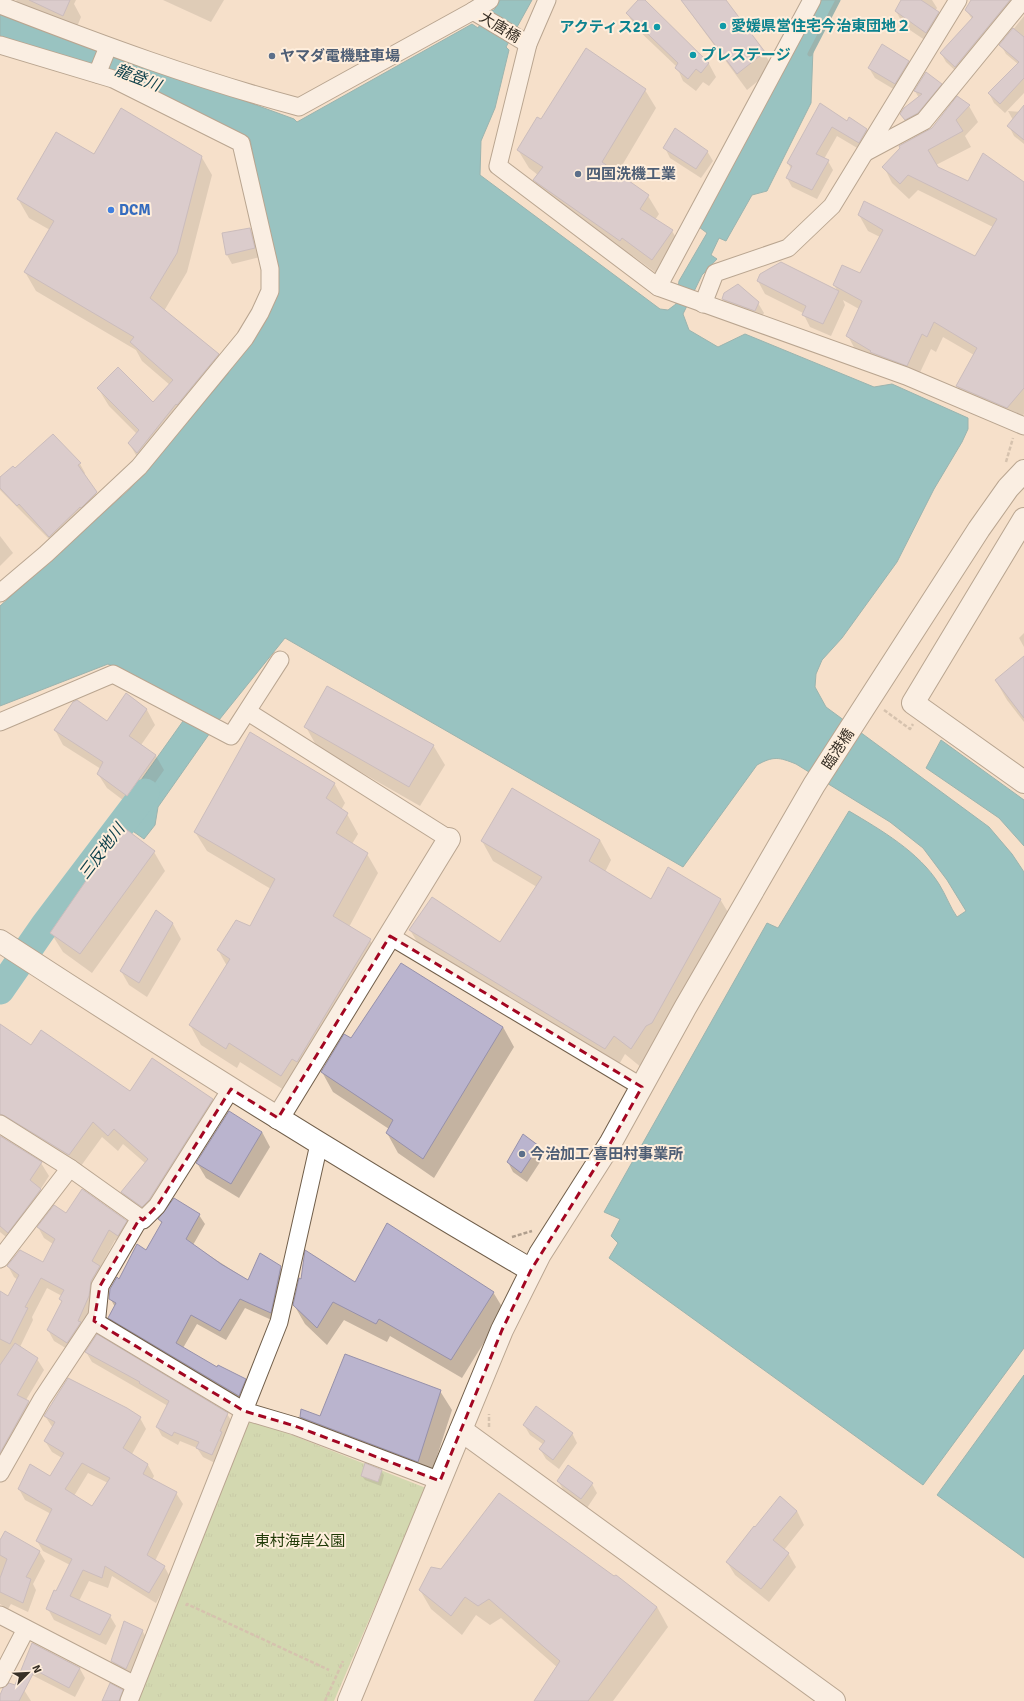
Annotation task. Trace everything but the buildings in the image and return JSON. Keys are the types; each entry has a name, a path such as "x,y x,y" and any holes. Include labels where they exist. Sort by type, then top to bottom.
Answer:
{"street":[{"path":"0,5 108,47 230,88 299,107 473,11 490,0"},
{"path":"547,0 527,44 498,166 658,287 906,376 1023,422"},
{"path":"658,287 812,0"},
{"path":"703,304 715,273 788,248 832,206 958,0"},
{"path":"864,154 924,121 1023,0"},
{"name":"大唐橋","path":"473,11 527,44"},
{"path":"0,45 113,79 241,143 270,269 270,291 260,313 245,338 139,467 46,554 0,593"},
{"path":"97,74 108,47"},
{"name":"臨港橋","path":"349,1701 502,1330 531,1270 610,1144 814,785 979,529 1008,488 1024,471"},
{"path":"1024,519 913,703 1024,782"},
{"path":"0,722 113,674 231,736 248,712 280,660"},
{"path":"248,712 449,839 278,1118"},
{"path":"390,936 642,1087"},
{"path":"0,941 231,1089 531,1270"},
{"path":"0,1124 70,1168 143,1220 157,1206 231,1089"},
{"path":"129,1701 279,1322 320,1144"},
{"path":"0,1259 70,1168"},
{"path":"0,1473 42,1399 97,1316 100,1286 140,1218"},
{"path":"94,1321 244,1411 295,1426 440,1481"},
{"path":"461,1430 834,1701"},
{"path":"0,1615 135,1685"},
{"path":"0,1679 26,1629"}],"path":[{"path":"184,1611 187,1604 329,1670"}],"highlighted area":[{"path":"390,936 642,1087 610,1144 531,1270 502,1330 440,1481 295,1426 244,1411 94,1321 100,1286 140,1218 143,1220 157,1206 231,1089 278,1118"}],"green space":[{"name":"東村海岸公園","path":"249,1418 426,1488 334,1701 138,1701 154,1652"},
{"path":"164,1688 190,1701 159,1701"}],"water":[{"name":"龍登川","path":"500,0 532,0 506,47 509,50 495,108 481,141 480,175 660,309 668,310 676,304 679,281 707,233 699,227 815,0 838,0 813,49 811,103 767,191 752,195 726,241 719,238 711,255 717,259 702,275 683,314 689,330 718,347 745,334 874,387 892,384 968,418 968,429 962,442 934,489 897,562 842,638 822,660 816,674 815,687 826,707 989,827 1012,854 1024,872 1024,1348 923,1485 609,1258 618,1243 611,1236 620,1219 604,1212 767,923 778,928 849,811 898,843 921,862 931,872 939,884 957,917 966,911 947,880 923,848 890,822 796,764 776,758 767,760 757,765 683,867 285,638 219,720 158,807 155,825 144,839 117,820 117,814 193,707 108,664 0,706 0,606 130,489 263,326 277,289 276,272 250,139 0,37 0,11 294,119 297,122 472,24 478,28 487,12 494,10"},
{"path":"941,740 1024,800 1024,846 999,818 926,768"},
{"path":"1024,1375 1024,1558 937,1495"}],"waterway":[{"path":"810,54 838,0"},
{"name":"三反地川","path":"0,990 45,925 145,793"}],"place":[{"name":"愛媛県営住宅今治東団地２","path":"723,26"},
{"name":"アクティス21","path":"657,27"},
{"name":"プレステージ","path":"693,55"},
{"name":"ヤマダ電機駐車場","path":"272,56"},
{"name":"四国洗機工業","path":"578,174"},
{"name":"DCM","path":"111,210"},
{"name":"今治加工 喜田村事業所","path":"522,1154"}]}
